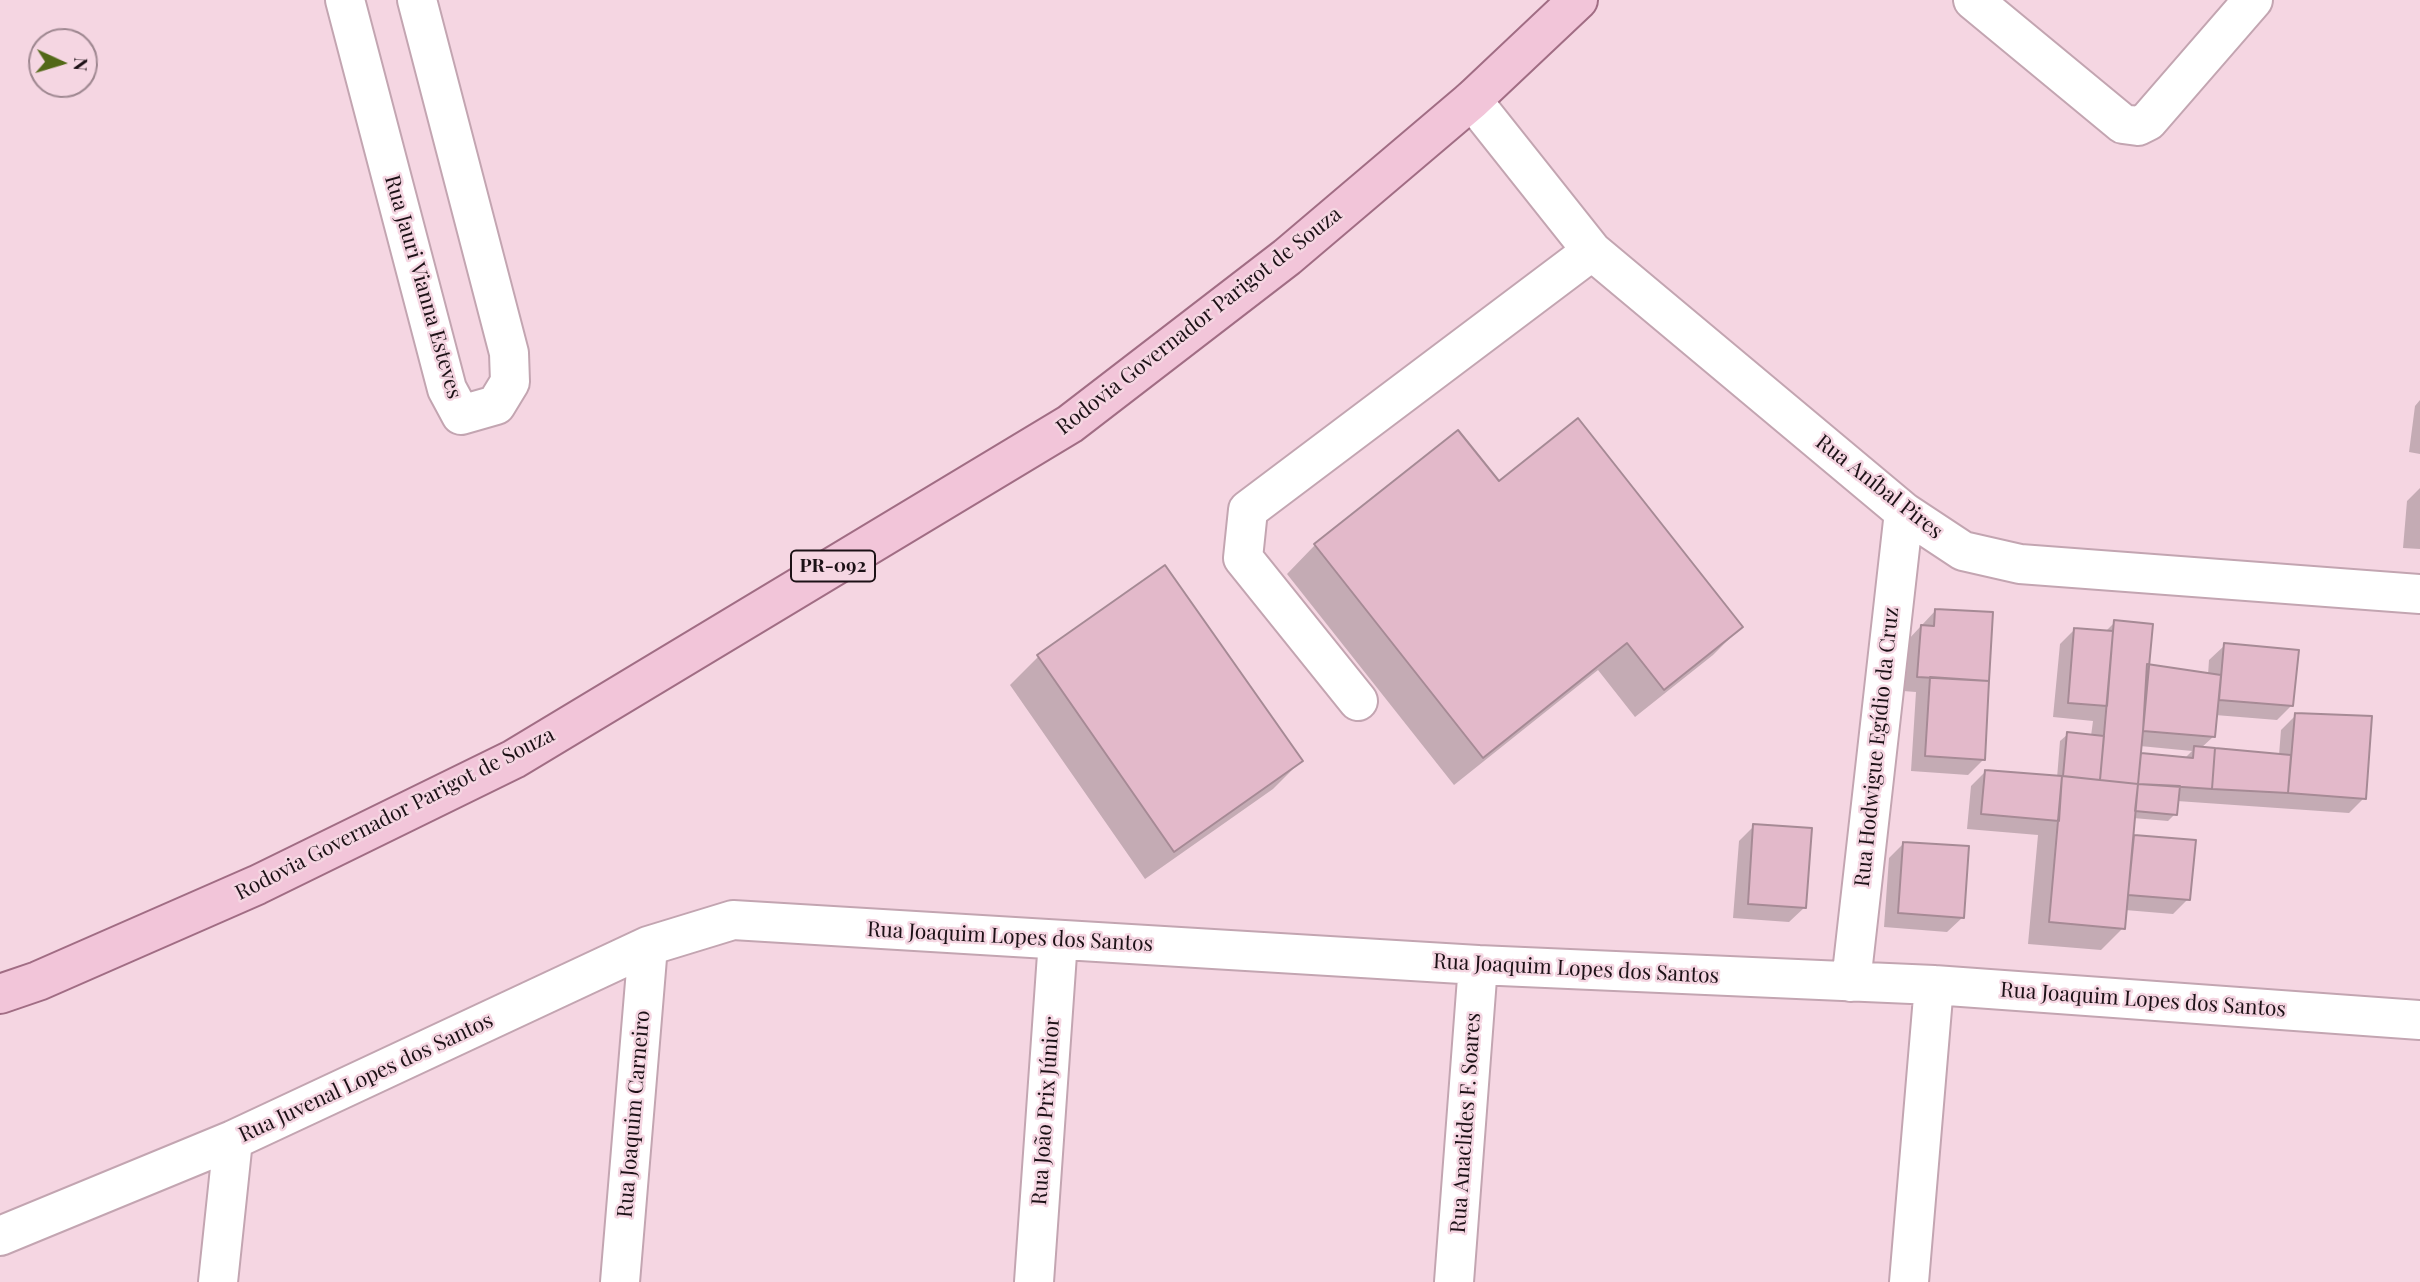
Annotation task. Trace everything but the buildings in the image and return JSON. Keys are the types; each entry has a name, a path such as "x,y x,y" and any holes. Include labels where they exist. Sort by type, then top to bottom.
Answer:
{"main road":[{"name":"Rodovia Governador Parigot de Souza","path":"0,994 38,981 257,885 514,759 1070,424 1287,257 1472,100 1578,0"}],"street":[{"name":"Rua Jauri Vianna Esteves","path":"345,0 447,389 461,415 496,405 510,383 509,353 417,0"},
{"path":"1973,0 2123,124 2138,126 2148,121 2253,0"},
{"name":"Rua Aníbal Pires","path":"1472,100 1592,251 1904,512 1963,551 2020,564 2420,594"},
{"path":"1358,701 1243,558 1248,510 1592,251"},
{"name":"Rua Hodwigue Egídio da Cruz","path":"1851,982 1904,512"},
{"name":"Rua Joaquim Lopes dos Santos","path":"733,920 1478,965 1934,985 2420,1020"},
{"name":"Rua Juvenal Lopes dos Santos","path":"0,1236 233,1140 648,946 733,920"},
{"name":"Rua João Prix Júnior","path":"1034,1282 1058,940"},
{"name":"Rua Joaquim Carneiro","path":"620,1282 648,946"},
{"name":"Rua Anaclides F. Soares","path":"1454,1282 1478,965"},
{"path":"1909,1282 1934,985"},
{"path":"218,1282 233,1140"}]}
